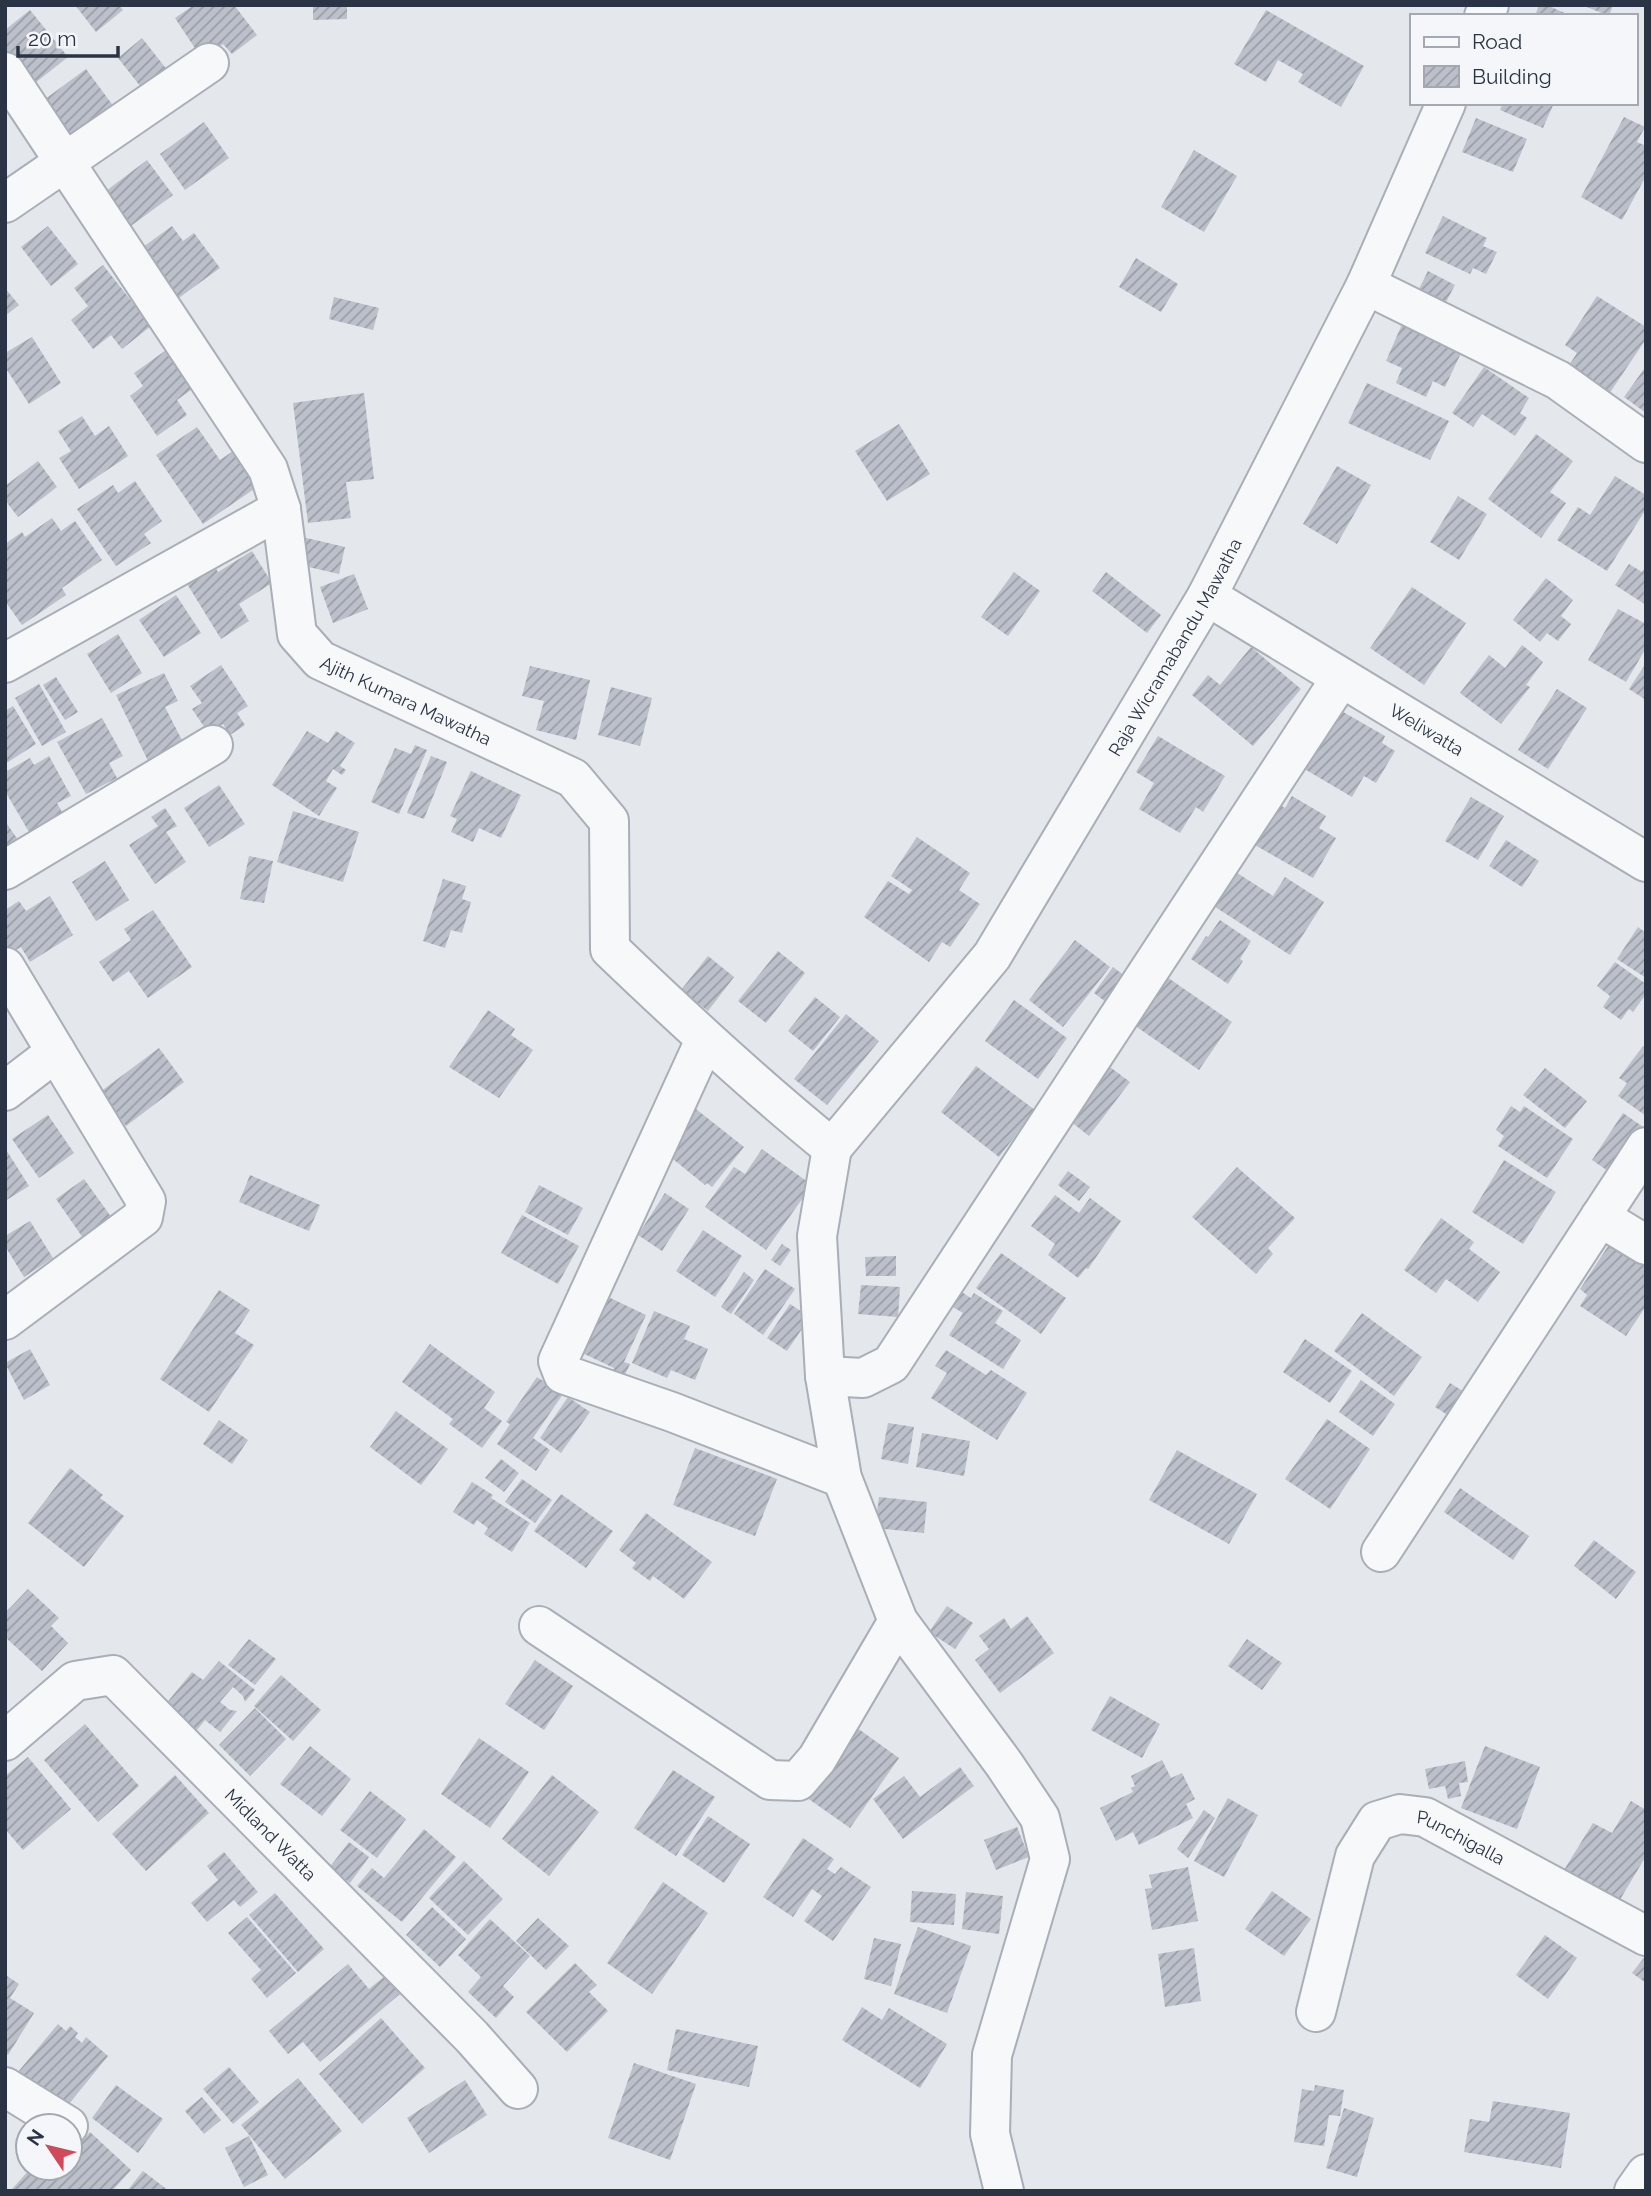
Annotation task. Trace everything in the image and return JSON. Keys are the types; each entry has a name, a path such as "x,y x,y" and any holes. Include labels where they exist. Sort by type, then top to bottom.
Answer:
{"street":[{"path":"5,203 209,63"},
{"name":"Ajith Kumara Mawatha","path":"5,72 268,469 281,509 297,634 320,660 573,778 609,821 610,949 764,1093 832,1148"},
{"name":"Raja Wicramabandu Mawatha","path":"832,1148 992,956 1207,596 1366,285 1445,105"},
{"path":"1366,285 1558,380 1646,443"},
{"path":"5,663 281,509"},
{"name":"Weliwatta","path":"1207,596 1646,862"},
{"path":"825,1376 863,1378 891,1364 1341,678"},
{"path":"5,870 213,745"},
{"path":"5,967 146,1200 143,1217 36,1300 5,1320"},
{"path":"705,1040 558,1361 563,1374 672,1412 842,1478"},
{"path":"5,1091 56,1052"},
{"path":"1381,1552 1646,1147"},
{"path":"832,1148 817,1236 825,1376 842,1478 898,1621 1004,1764 1040,1818 1050,1859 992,2055 990,2134 1004,2191"},
{"path":"1600,1217 1646,1245"},
{"path":"539,1626 770,1780 798,1781 817,1759 898,1621"},
{"name":"Midland Watta","path":"5,1741 75,1681 113,1675 472,2038 518,2089"},
{"name":"Punchigalla","path":"1316,2012 1355,1856 1377,1821 1400,1814 1425,1817 1646,1936"},
{"path":"5,2087 45,2112"},
{"path":"1634,2191 1646,2174"}],"building":[{"path":"75,5 119,5 123,10 96,32"},
{"path":"194,5 234,5 257,35 232,54 223,44 202,59 175,18"},
{"path":"313,5 347,5 347,19 313,20"},
{"path":"1539,5 1547,5 1567,14 1536,14"},
{"path":"1582,5 1613,5 1610,14"},
{"path":"30,10 68,57 30,87 5,56 5,30"},
{"path":"1266,10 1364,66 1341,107 1298,82 1303,74 1278,60 1266,82 1234,64"},
{"path":"142,38 172,76 148,96 118,58"},
{"path":"86,69 117,111 72,144 41,102"},
{"path":"1502,105 1553,105 1543,128 1500,110"},
{"path":"1624,117 1645,127 1637,142 1646,146 1646,176 1622,220 1581,197"},
{"path":"1476,118 1527,139 1513,172 1462,152"},
{"path":"204,122 229,158 185,190 160,154"},
{"path":"1194,150 1237,176 1204,232 1161,207"},
{"path":"147,160 173,195 124,231 98,197"},
{"path":"1443,216 1487,238 1483,246 1497,252 1486,274 1473,268 1470,274 1425,253"},
{"path":"48,226 78,264 51,286 21,247"},
{"path":"172,226 183,241 194,233 220,268 176,300 150,265 154,262 143,247"},
{"path":"1136,258 1178,284 1161,312 1119,287"},
{"path":"103,265 151,326 122,349 111,335 93,349 71,320 88,306 74,288"},
{"path":"1428,271 1455,285 1446,302 1419,289"},
{"path":"5,288 19,305 5,316"},
{"path":"1597,296 1646,327 1646,339 1607,397 1566,370 1577,353 1565,345"},
{"path":"334,297 379,308 373,330 329,319"},
{"path":"1403,322 1463,349 1445,387 1433,381 1426,397 1396,383 1402,368 1386,361"},
{"path":"32,337 61,383 29,404 5,367 5,353"},
{"path":"169,348 195,387 177,400 187,415 157,436 130,396 143,386 134,373"},
{"path":"1484,367 1529,398 1520,413 1527,418 1515,436 1482,414 1473,427 1452,413"},
{"path":"1644,369 1646,370 1646,413 1624,397"},
{"path":"1367,383 1449,421 1430,460 1348,423"},
{"path":"364,393 374,479 346,482 351,518 308,523 293,403"},
{"path":"82,416 95,436 109,426 128,456 79,489 59,458 71,451 58,431"},
{"path":"899,424 930,474 887,501 855,451"},
{"path":"197,427 220,460 239,447 263,483 203,524 156,455"},
{"path":"1536,434 1573,461 1550,492 1566,503 1541,538 1488,499"},
{"path":"38,461 57,487 18,517 5,500 5,486"},
{"path":"1337,466 1371,485 1337,544 1303,524"},
{"path":"1615,476 1646,495 1646,509 1607,571 1557,540 1578,507 1590,515"},
{"path":"135,481 162,521 144,534 151,543 116,566 77,509 113,485 118,493"},
{"path":"1458,496 1487,514 1459,560 1430,542"},
{"path":"52,518 61,531 75,521 102,560 62,588 66,595 22,625 5,601 5,544 22,532 25,537"},
{"path":"298,536 345,547 339,574 291,563"},
{"path":"252,551 272,583 239,604 249,621 221,639 184,579 212,562 218,572"},
{"path":"1629,564 1642,572 1646,566 1646,605 1615,585"},
{"path":"1014,572 1040,591 1008,636 981,617"},
{"path":"1106,572 1161,615 1147,633 1092,591"},
{"path":"354,574 368,609 333,623 320,587"},
{"path":"1546,578 1573,600 1561,616 1571,624 1558,641 1547,633 1540,642 1513,620"},
{"path":"1412,587 1466,623 1424,685 1370,648"},
{"path":"176,595 201,633 164,657 139,620"},
{"path":"1618,609 1646,624 1646,648 1626,682 1588,660"},
{"path":"118,634 142,673 111,693 87,654"},
{"path":"1522,645 1543,662 1526,685 1530,687 1501,724 1460,693 1489,655 1505,668"},
{"path":"1251,647 1301,689 1253,746 1192,695 1208,675 1220,685"},
{"path":"1646,663 1646,700 1629,689"},
{"path":"221,665 248,706 237,713 245,725 230,735 223,724 209,734 192,709 202,703 190,686"},
{"path":"530,666 590,680 576,740 536,730 544,701 522,696"},
{"path":"164,673 178,701 165,707 187,750 151,767 116,695"},
{"path":"56,677 78,712 65,720 43,685"},
{"path":"39,684 66,732 42,746 15,698"},
{"path":"611,687 652,698 640,746 598,735"},
{"path":"1557,689 1587,708 1548,769 1518,750"},
{"path":"1331,705 1385,736 1382,743 1395,751 1376,783 1364,776 1352,797 1296,764"},
{"path":"13,706 36,744 5,764 5,711"},
{"path":"102,718 123,756 109,763 117,778 86,794 57,742"},
{"path":"307,731 328,743 336,731 355,743 340,766 346,770 342,775 333,769 326,781 337,788 319,816 272,785"},
{"path":"1158,736 1225,776 1203,812 1196,807 1180,833 1139,809 1154,783 1136,772"},
{"path":"415,745 427,750 399,814 371,802 395,748 411,754"},
{"path":"49,756 71,796 57,803 62,812 29,832 5,791 5,772 30,758 34,765"},
{"path":"431,756 447,762 424,819 407,813"},
{"path":"471,771 521,795 501,838 479,828 473,842 451,832 457,819 450,816"},
{"path":"219,785 245,824 209,847 184,808"},
{"path":"1292,796 1326,816 1319,828 1336,838 1313,878 1253,844 1277,803 1285,808"},
{"path":"1471,797 1504,816 1478,860 1445,841"},
{"path":"165,808 177,826 166,832 186,862 155,884 129,845 158,826 151,817"},
{"path":"293,811 359,832 343,882 277,862"},
{"path":"5,821 25,850 5,863"},
{"path":"917,837 970,873 959,890 980,904 950,947 942,942 929,962 864,917 888,881 909,894 912,890 891,876"},
{"path":"1506,840 1539,861 1522,887 1489,866"},
{"path":"249,856 273,861 264,903 240,899"},
{"path":"105,861 129,900 96,921 72,882"},
{"path":"1234,871 1273,896 1285,877 1324,902 1290,955 1212,905"},
{"path":"443,879 466,886 462,899 471,902 462,933 451,930 445,948 423,941"},
{"path":"50,896 73,935 30,962 21,947 9,954 5,948 5,910 19,901 26,911"},
{"path":"153,910 192,967 148,998 129,971 113,982 99,962 131,940 124,929"},
{"path":"1220,920 1251,941 1240,959 1243,961 1228,984 1191,959"},
{"path":"1638,927 1646,933 1646,978 1617,959"},
{"path":"1075,940 1110,967 1063,1027 1029,1000"},
{"path":"778,951 805,973 766,1023 738,1001"},
{"path":"708,956 734,977 708,1011 681,990"},
{"path":"1615,962 1646,984 1646,994 1633,1012 1629,1009 1621,1020 1603,1007 1610,996 1597,986"},
{"path":"1113,967 1130,980 1111,1006 1094,993"},
{"path":"1164,975 1232,1022 1199,1070 1131,1023"},
{"path":"815,997 840,1017 813,1051 788,1031"},
{"path":"1014,1000 1067,1038 1038,1079 985,1041"},
{"path":"488,1010 515,1029 511,1035 533,1050 499,1098 449,1067"},
{"path":"846,1014 879,1041 827,1105 794,1079"},
{"path":"1643,1046 1646,1048 1646,1116 1618,1096 1627,1083 1619,1078"},
{"path":"159,1048 184,1082 126,1126 100,1092"},
{"path":"976,1066 1035,1110 999,1157 941,1112"},
{"path":"1110,1067 1130,1082 1089,1136 1070,1121"},
{"path":"1545,1068 1587,1101 1565,1128 1523,1095"},
{"path":"1511,1106 1520,1112 1524,1106 1573,1139 1547,1178 1498,1146 1504,1136 1496,1130"},
{"path":"696,1109 744,1147 712,1187 707,1183 705,1185 663,1151"},
{"path":"1623,1113 1646,1129 1618,1178 1592,1160"},
{"path":"48,1115 74,1153 39,1178 12,1139"},
{"path":"5,1148 29,1186 5,1201"},
{"path":"762,1149 812,1185 766,1250 705,1207 734,1167 745,1174"},
{"path":"1504,1160 1556,1192 1523,1244 1472,1212"},
{"path":"1237,1167 1295,1218 1268,1248 1273,1254 1256,1274 1192,1217"},
{"path":"1068,1171 1090,1187 1079,1201 1058,1185"},
{"path":"250,1175 320,1205 309,1231 239,1202"},
{"path":"84,1179 112,1218 83,1238 56,1199"},
{"path":"539,1185 583,1208 568,1235 525,1212"},
{"path":"665,1193 689,1209 662,1251 638,1235"},
{"path":"1055,1195 1079,1213 1090,1198 1121,1221 1088,1269 1078,1278 1048,1255 1055,1244 1031,1226"},
{"path":"522,1215 579,1246 558,1284 501,1253"},
{"path":"1441,1218 1474,1242 1469,1249 1500,1272 1478,1302 1446,1279 1436,1293 1404,1270"},
{"path":"30,1221 53,1258 24,1277 5,1246 5,1236"},
{"path":"703,1230 742,1256 715,1297 676,1271"},
{"path":"1614,1237 1646,1257 1646,1306 1626,1336 1580,1306 1587,1295 1580,1289"},
{"path":"782,1244 791,1250 780,1266 771,1260"},
{"path":"1001,1253 1066,1298 1041,1334 976,1288"},
{"path":"896,1256 896,1276 866,1276 865,1257"},
{"path":"765,1269 795,1289 763,1335 734,1314"},
{"path":"744,1272 754,1280 731,1314 721,1307"},
{"path":"861,1285 900,1287 898,1317 858,1314"},
{"path":"219,1290 250,1310 235,1333 254,1345 209,1412 160,1379"},
{"path":"960,1291 971,1298 974,1293 1003,1311 995,1323 1021,1340 1003,1369 949,1335 963,1313 951,1306"},
{"path":"604,1295 646,1315 624,1362 630,1364 622,1381 610,1376 614,1368 578,1351"},
{"path":"790,1304 810,1317 787,1351 767,1338"},
{"path":"654,1311 690,1326 684,1339 708,1349 695,1380 671,1370 667,1378 632,1363"},
{"path":"1362,1313 1422,1357 1394,1396 1334,1351"},
{"path":"1305,1339 1352,1371 1330,1403 1283,1372"},
{"path":"430,1344 495,1392 484,1408 502,1421 482,1448 449,1424 453,1419 402,1382"},
{"path":"30,1349 50,1385 24,1400 5,1363"},
{"path":"946,1350 986,1375 991,1370 1027,1393 997,1440 931,1398 947,1373 935,1366"},
{"path":"537,1377 563,1394 533,1438 550,1450 536,1471 497,1444 510,1424 506,1422"},
{"path":"1361,1380 1395,1404 1373,1436 1339,1412"},
{"path":"1450,1383 1469,1395 1454,1419 1435,1407"},
{"path":"568,1397 590,1412 561,1453 540,1438"},
{"path":"396,1411 448,1449 421,1485 370,1447"},
{"path":"1327,1419 1370,1449 1330,1509 1285,1479"},
{"path":"219,1420 248,1440 232,1464 203,1444"},
{"path":"888,1423 914,1427 908,1464 881,1459"},
{"path":"922,1433 970,1441 964,1476 916,1467"},
{"path":"695,1448 777,1479 755,1536 673,1505"},
{"path":"1177,1450 1257,1494 1229,1544 1149,1500"},
{"path":"501,1459 519,1473 504,1492 485,1478"},
{"path":"70,1468 103,1495 100,1498 124,1516 84,1567 28,1523"},
{"path":"522,1479 552,1500 535,1523 505,1502"},
{"path":"472,1482 530,1523 512,1552 484,1534 488,1528 477,1520 474,1525 453,1512"},
{"path":"1460,1488 1529,1536 1513,1560 1444,1512"},
{"path":"561,1494 613,1531 586,1568 534,1531"},
{"path":"879,1497 927,1502 924,1533 875,1528"},
{"path":"646,1513 712,1562 684,1599 653,1576 650,1581 632,1568 636,1563 619,1550"},
{"path":"1594,1540 1636,1572 1616,1599 1574,1566"},
{"path":"28,1589 59,1618 51,1626 68,1643 42,1671 5,1637 5,1613"},
{"path":"947,1606 973,1623 955,1649 929,1632"},
{"path":"1027,1616 1054,1653 1000,1693 975,1660 989,1649 979,1636 1004,1618 1011,1629"},
{"path":"249,1639 276,1659 255,1685 228,1665"},
{"path":"1247,1639 1282,1663 1262,1690 1228,1666"},
{"path":"535,1660 573,1686 544,1730 505,1704"},
{"path":"219,1661 255,1690 245,1702 243,1696 233,1687 220,1702 230,1710 237,1711 220,1732 205,1720 197,1730 165,1705 192,1672 203,1680"},
{"path":"281,1675 321,1710 293,1741 254,1706"},
{"path":"1110,1696 1160,1724 1142,1758 1091,1730"},
{"path":"255,1708 286,1739 250,1776 219,1745"},
{"path":"85,1724 139,1786 98,1822 44,1760"},
{"path":"853,1725 899,1758 850,1828 803,1795"},
{"path":"479,1738 529,1772 490,1828 441,1794"},
{"path":"310,1746 351,1779 322,1816 280,1784"},
{"path":"1485,1746 1540,1767 1517,1829 1461,1808"},
{"path":"28,1757 71,1809 23,1850 5,1829 5,1776"},
{"path":"1162,1760 1171,1778 1182,1773 1195,1799 1186,1804 1193,1818 1139,1845 1133,1832 1116,1841 1100,1808 1133,1792 1131,1788 1135,1786 1131,1776"},
{"path":"1465,1761 1468,1782 1459,1783 1461,1796 1448,1799 1445,1786 1429,1789 1425,1769"},
{"path":"960,1767 974,1786 903,1839 873,1799 904,1776 920,1797"},
{"path":"673,1770 715,1797 676,1856 634,1828"},
{"path":"175,1775 209,1813 146,1871 112,1834"},
{"path":"552,1775 599,1812 549,1876 502,1839"},
{"path":"370,1791 406,1819 377,1858 340,1830"},
{"path":"1228,1798 1258,1815 1224,1877 1194,1861"},
{"path":"1631,1801 1646,1810 1646,1856 1618,1903 1564,1870 1593,1823 1612,1833"},
{"path":"1204,1810 1215,1818 1188,1858 1177,1849"},
{"path":"708,1816 750,1844 724,1883 682,1855"},
{"path":"1017,1827 1029,1857 996,1870 984,1840"},
{"path":"424,1829 456,1857 402,1922 357,1886 372,1868 384,1878"},
{"path":"803,1838 834,1859 827,1869 835,1874 841,1867 871,1887 833,1941 804,1921 822,1896 812,1889 793,1917 763,1897"},
{"path":"349,1842 369,1857 350,1883 329,1868"},
{"path":"224,1852 258,1892 240,1907 234,1900 207,1922 191,1903 218,1880 207,1866"},
{"path":"464,1861 503,1899 468,1935 429,1898"},
{"path":"1188,1867 1198,1921 1152,1930 1145,1889 1152,1888 1149,1875"},
{"path":"663,1882 708,1913 652,1994 607,1963"},
{"path":"912,1891 956,1894 954,1925 910,1922"},
{"path":"1272,1891 1311,1919 1284,1956 1245,1929"},
{"path":"966,1892 1003,1896 999,1934 962,1929"},
{"path":"275,1893 324,1949 298,1972 249,1915"},
{"path":"432,1907 466,1939 440,1967 406,1935"},
{"path":"247,1917 296,1973 267,1998 251,1979 261,1970 228,1933"},
{"path":"538,1918 569,1946 546,1970 516,1941"},
{"path":"490,1919 530,1956 503,1986 514,1997 496,2018 468,1992 481,1977 458,1955"},
{"path":"918,1927 971,1946 947,2013 894,1994"},
{"path":"1545,1935 1577,1958 1548,1999 1516,1975"},
{"path":"874,1938 901,1944 891,1986 864,1979"},
{"path":"1194,1948 1201,2001 1165,2007 1158,1954"},
{"path":"1646,1955 1646,1983 1632,1973"},
{"path":"575,1963 597,1985 589,1992 608,2011 567,2052 526,2012"},
{"path":"348,1964 369,1989 385,1976 400,1994 320,2062 303,2042 288,2054 269,2031"},
{"path":"7,1976 19,1984 10,1998 34,2013 8,2055 5,2054"},
{"path":"862,2007 882,2020 889,2008 947,2044 920,2088 842,2040"},
{"path":"381,2018 425,2068 362,2124 319,2074"},
{"path":"58,2024 66,2031 70,2026 78,2033 75,2037 82,2043 86,2037 108,2056 64,2110 18,2072"},
{"path":"676,2029 758,2046 749,2087 667,2070"},
{"path":"634,2063 696,2084 670,2160 608,2138"},
{"path":"229,2067 259,2102 233,2124 203,2089"},
{"path":"298,2078 342,2131 285,2179 241,2125"},
{"path":"465,2080 487,2115 429,2153 407,2118"},
{"path":"116,2085 163,2119 138,2153 92,2118"},
{"path":"1315,2085 1344,2090 1340,2116 1329,2115 1324,2146 1294,2142 1302,2089 1314,2091"},
{"path":"202,2097 221,2120 204,2134 185,2111"},
{"path":"1493,2101 1570,2113 1561,2168 1464,2152 1470,2119 1489,2122"},
{"path":"1344,2108 1374,2118 1357,2177 1326,2168"},
{"path":"90,2132 131,2170 112,2191 12,2189 18,2182 84,2182 84,2138"},
{"path":"249,2136 268,2175 244,2187 225,2148"},
{"path":"143,2171 169,2191 127,2191"}]}
